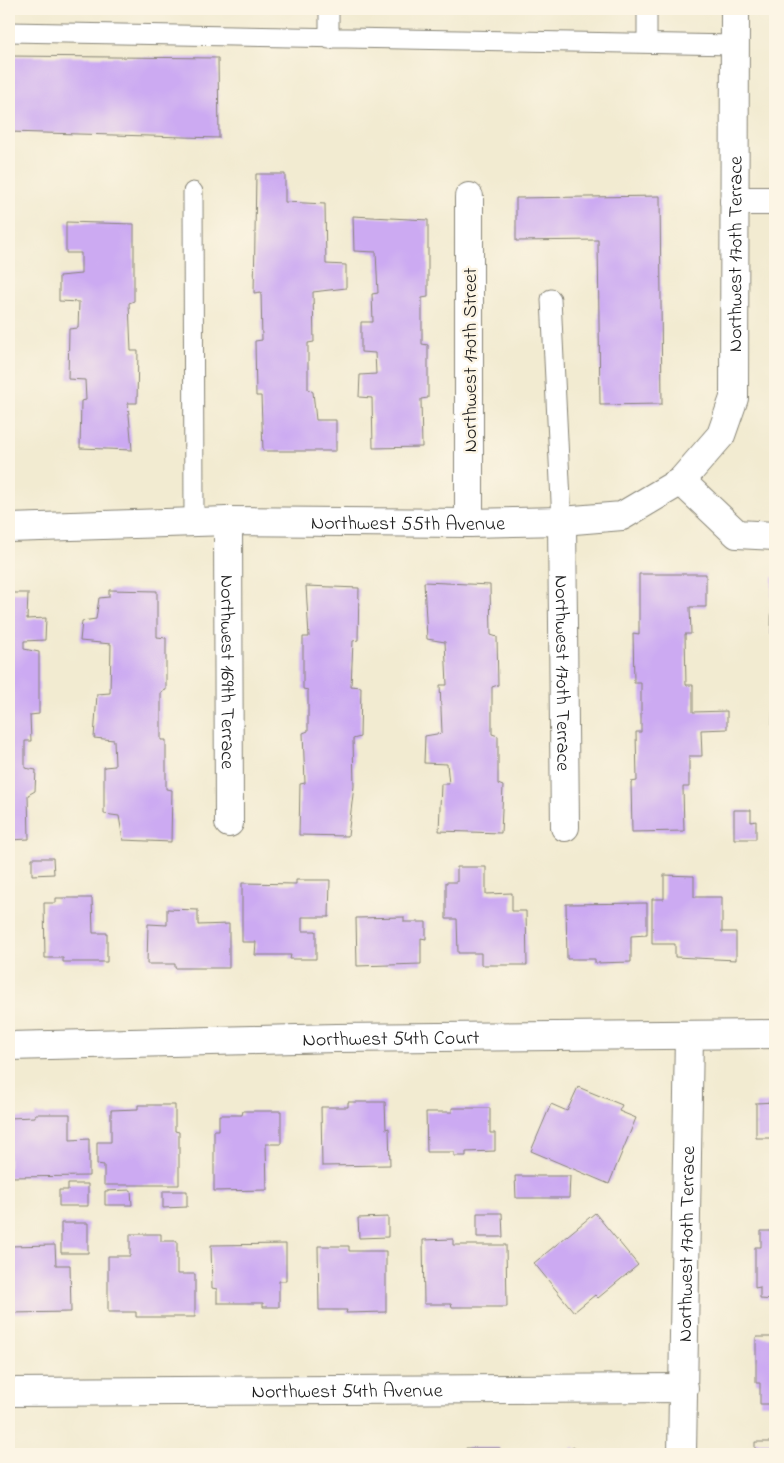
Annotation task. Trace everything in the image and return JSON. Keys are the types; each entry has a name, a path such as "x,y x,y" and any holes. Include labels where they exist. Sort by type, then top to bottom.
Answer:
{"street":[{"name":"Northwest 170th Terrace","path":"680,481 721,435 734,398 735,9"},
{"name":"Northwest 170th Street","path":"468,197 469,523"},
{"path":"734,201 775,201"},
{"path":"680,481 737,534 775,536"},
{"name":"Northwest 55th Avenue","path":"9,528 228,521 469,523 562,521 622,516 680,481"},
{"name":"Northwest 169th Terrace","path":"228,521 229,823"},
{"name":"Northwest 170th Terrace","path":"562,521 565,827"},
{"name":"Northwest 54th Court","path":"9,1046 336,1038 775,1034"},
{"name":"Northwest 170th Terrace","path":"682,1454 689,1035"},
{"name":"Northwest 54th Avenue","path":"9,1392 684,1388"}],"lane":[{"path":"329,9 329,39"},
{"path":"647,9 647,42"},
{"path":"9,32 329,39 735,44"},
{"path":"192,192 194,522"},
{"path":"550,299 562,521"}],"building":[{"path":"9,56 218,58 219,138 9,132"},
{"path":"256,174 285,174 285,202 325,204 326,264 346,265 346,288 313,292 314,342 308,343 308,389 313,392 316,420 336,420 336,451 263,451 261,396 256,396 255,341 262,340 261,292 254,293"},
{"path":"660,196 662,404 600,405 598,240 516,241 516,198"},
{"path":"353,216 428,220 428,297 422,298 422,344 428,345 428,398 421,399 422,447 373,448 372,398 359,397 360,375 376,374 375,353 361,352 361,322 373,322 372,294 378,293 376,252 354,251"},
{"path":"66,222 134,224 134,301 129,303 131,351 138,351 137,403 128,403 132,450 80,448 81,401 86,400 85,380 68,379 69,329 78,328 79,302 59,301 59,276 81,274 81,253 66,253"},
{"path":"639,574 706,574 706,607 690,607 691,634 685,634 686,685 693,685 693,712 727,711 727,729 701,730 702,756 689,756 689,787 683,787 684,831 632,832 631,782 637,781 636,732 641,732 641,683 634,683 633,633 639,634"},
{"path":"772,577 775,577 775,634 771,634"},
{"path":"424,582 490,585 491,635 497,637 498,685 492,687 492,734 498,736 498,784 503,786 501,833 439,831 441,784 449,784 447,764 424,763 425,736 442,733 440,685 447,685 445,642 427,639"},
{"path":"306,586 359,588 358,640 353,641 351,686 361,687 360,737 353,739 354,786 348,836 299,835 300,784 305,783 303,733 308,731 308,690 303,689 303,637 309,637"},
{"path":"109,590 157,591 157,637 166,638 166,690 161,692 161,740 166,740 166,789 172,790 171,842 123,840 119,816 104,814 104,767 115,766 114,740 94,738 97,694 110,693 111,644 80,641 82,621 96,619 99,598 109,597"},
{"path":"9,593 28,593 27,619 46,618 45,640 24,641 24,649 39,652 39,714 30,715 31,741 25,741 25,768 36,770 35,791 28,795 29,839 9,840"},
{"path":"773,683 775,683 775,733 772,733"},
{"path":"734,810 751,810 751,822 756,821 756,839 734,839"},
{"path":"32,858 53,858 54,874 32,875"},
{"path":"457,867 486,867 486,894 512,893 512,911 526,911 527,965 481,965 481,953 458,953 457,919 446,919 446,882 457,882"},
{"path":"664,875 694,876 694,897 722,897 722,932 736,932 736,960 675,957 675,944 652,944 652,899 664,899"},
{"path":"296,880 330,880 329,917 302,917 302,931 316,931 316,959 290,959 291,955 255,955 256,942 242,942 242,883 296,884"},
{"path":"56,898 92,898 93,933 107,933 107,962 63,962 63,958 45,958 44,903 56,903"},
{"path":"647,903 647,935 631,936 631,962 595,963 595,959 567,959 566,904"},
{"path":"167,909 198,910 198,925 229,924 229,968 175,968 175,964 147,964 148,924 167,925"},
{"path":"404,917 404,922 426,922 426,939 421,938 421,964 357,966 356,918"},
{"path":"578,1087 622,1105 619,1111 636,1118 609,1184 531,1151 551,1104 567,1111"},
{"path":"348,1102 385,1102 386,1129 389,1128 390,1165 322,1166 321,1107 348,1107"},
{"path":"775,1102 775,1138 756,1138 756,1103"},
{"path":"138,1105 175,1105 175,1131 179,1132 179,1185 104,1185 104,1165 97,1164 97,1142 111,1142 111,1110 138,1109"},
{"path":"452,1108 490,1108 490,1133 495,1133 495,1151 466,1152 466,1156 454,1156 454,1152 427,1152 426,1112 452,1112"},
{"path":"243,1111 281,1111 281,1144 266,1144 267,1190 214,1191 214,1130 219,1130 219,1115 242,1115"},
{"path":"35,1114 70,1114 70,1140 89,1139 89,1176 9,1177 9,1118 35,1117"},
{"path":"515,1176 570,1176 569,1198 516,1198"},
{"path":"68,1184 88,1184 88,1206 59,1206 59,1190 68,1190"},
{"path":"131,1190 132,1205 105,1205 105,1191"},
{"path":"163,1191 187,1191 187,1207 163,1208"},
{"path":"477,1213 502,1213 503,1237 477,1237"},
{"path":"595,1213 638,1265 598,1298 595,1295 574,1312 534,1263"},
{"path":"388,1217 388,1237 359,1238 358,1218"},
{"path":"61,1223 88,1223 88,1253 61,1253"},
{"path":"761,1231 775,1231 775,1300 760,1299 760,1287 755,1288 755,1247 761,1247"},
{"path":"130,1234 161,1234 161,1241 177,1241 177,1274 195,1274 195,1317 136,1317 136,1312 108,1312 108,1256 130,1256"},
{"path":"453,1239 453,1245 506,1245 507,1307 452,1307 451,1304 424,1304 423,1240"},
{"path":"286,1244 286,1281 279,1281 279,1307 263,1307 263,1303 217,1303 217,1289 212,1288 211,1245"},
{"path":"55,1245 56,1265 70,1265 71,1312 9,1313 9,1246"},
{"path":"318,1246 349,1246 349,1251 386,1251 386,1312 346,1313 347,1310 319,1310"},
{"path":"756,1337 775,1337 775,1404 760,1404 760,1383 756,1383"},
{"path":"755,1442 775,1442 775,1454 755,1454"},
{"path":"573,1447 582,1454 567,1454"},
{"path":"466,1448 500,1448 500,1454 466,1454"},
{"path":"281,1451 281,1454 240,1454 240,1452"}]}
